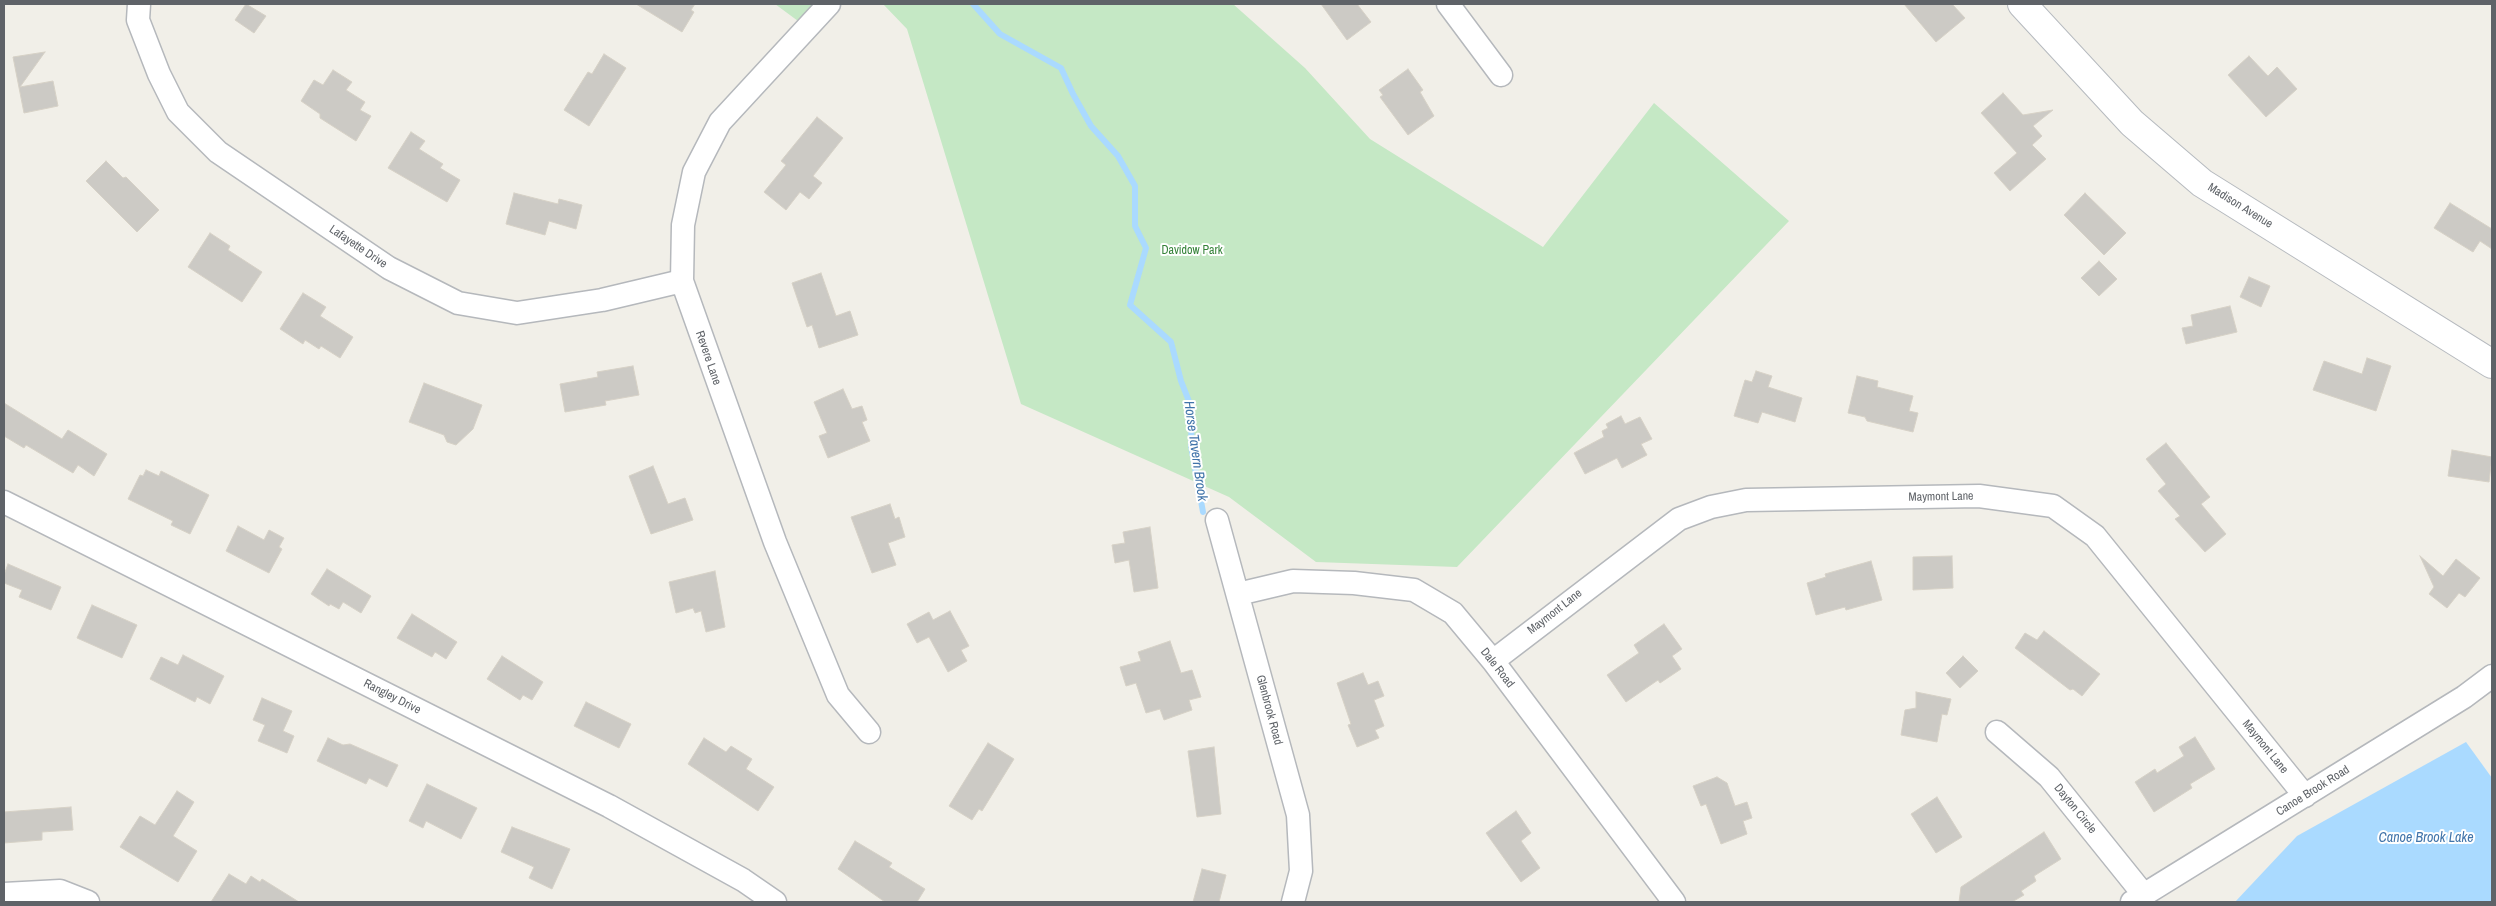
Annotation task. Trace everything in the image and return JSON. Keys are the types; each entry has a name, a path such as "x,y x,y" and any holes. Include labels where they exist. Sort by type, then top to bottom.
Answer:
{"street":[{"name":"Lafayette Drive","path":"139,4 138,20 159,74 178,112 218,152 398,272 458,303 517,313 602,300 682,281"},
{"name":"Revere Lane","path":"829,4 720,122 694,172 683,225 682,281 775,542 838,696 869,732"},
{"path":"1448,4 1501,75"},
{"name":"Madison Avenue","path":"2022,4 2132,123 2202,183 2492,364"},
{"name":"Maymont Lane","path":"1493,661 1670,525 1679,519 1712,507 1746,500 1979,496 2053,506 2095,536 2305,796"},
{"name":"Rangley Drive","path":"4,502 609,806 743,880 775,902"},
{"name":"Glenbrook Road","path":"1216,520 1298,816 1301,871 1293,902"},
{"name":"Dale Road","path":"1238,594 1293,581 1354,583 1414,590 1453,613 1493,661 1674,902"},
{"name":"Canoe Brook Road","path":"2138,898 2464,697 2492,676"},
{"name":"Dayton Circle","path":"1996,732 2050,776 2138,898"},
{"path":"4,894 60,891 88,902"}],"green space":[{"path":"775,4 816,4 798,21"},
{"name":"Davidow Park","path":"883,4 1233,4 1305,68 1370,139 1543,247 1654,103 1789,221 1457,567 1316,562 1229,497 1021,404 907,29"}],"water":[{"name":"Canoe Brook Lake","path":"2466,742 2492,778 2492,902 2235,902 2297,836"}],"building":[{"path":"246,4 266,16 254,33 235,20"},
{"path":"636,4 695,4 691,10 694,12 682,32"},
{"path":"1321,4 1357,4 1371,22 1347,40"},
{"path":"1904,4 1952,4 1965,18 1936,42"},
{"path":"45,52 20,87 53,81 58,106 24,113 13,57"},
{"path":"604,54 626,68 589,126 564,110 588,72 592,74"},
{"path":"2249,56 2268,76 2277,67 2297,89 2266,117 2228,75"},
{"path":"1408,69 1423,90 1420,92 1434,116 1408,135 1380,97 1383,95 1379,90"},
{"path":"333,70 352,82 346,90 365,102 360,110 371,116 356,141 320,118 320,114 301,101 314,80 323,85"},
{"path":"2003,93 2023,115 2053,110 2033,126 2042,136 2032,145 2046,159 2010,191 1994,173 2017,153 1981,113"},
{"path":"817,117 843,138 813,176 822,183 809,199 800,192 786,210 764,192 786,165 781,161"},
{"path":"411,132 425,141 419,149 443,164 440,168 460,180 447,202 388,168"},
{"path":"106,161 123,178 126,177 159,210 137,232 86,181"},
{"path":"514,193 558,204 559,199 582,205 576,229 549,221 545,235 506,224"},
{"path":"2085,193 2126,233 2104,255 2064,215"},
{"path":"2450,203 2492,229 2492,249 2480,241 2473,252 2434,228"},
{"path":"210,233 230,246 228,250 262,272 242,302 188,267"},
{"path":"2099,261 2117,279 2099,296 2081,278"},
{"path":"821,273 836,316 850,311 858,335 819,348 812,325 807,327 792,283"},
{"path":"2249,277 2270,286 2261,307 2240,297"},
{"path":"303,293 326,307 320,316 353,337 340,358 321,346 319,349 305,340 303,344 280,329"},
{"path":"2230,306 2237,332 2186,344 2182,328 2193,326 2191,315"},
{"path":"2367,358 2391,366 2376,411 2313,390 2324,361 2362,374"},
{"path":"633,366 639,395 605,401 606,405 565,412 560,384 598,377 597,372"},
{"path":"1756,371 1772,376 1768,387 1802,398 1795,422 1762,412 1758,423 1734,416 1745,380 1752,382"},
{"path":"1857,376 1878,381 1877,387 1913,396 1909,411 1918,413 1913,432 1867,421 1865,417 1848,413"},
{"path":"424,383 482,405 473,429 456,445 447,442 444,435 409,422"},
{"path":"843,389 852,409 862,406 867,420 862,422 870,441 828,458 819,436 827,433 814,402"},
{"path":"4,403 62,439 68,430 107,454 94,476 78,465 73,473 26,445 24,448 4,436"},
{"path":"1621,416 1625,424 1640,417 1652,439 1641,444 1647,455 1622,468 1617,458 1585,474 1574,453 1604,437 1602,431 1608,428 1606,424"},
{"path":"2166,443 2210,497 2201,504 2226,534 2205,552 2175,519 2180,516 2158,491 2166,484 2146,459"},
{"path":"2452,450 2492,457 2489,482 2448,476"},
{"path":"653,466 668,504 685,498 693,520 651,534 629,476"},
{"path":"146,470 159,476 161,471 209,495 190,534 171,525 173,521 128,499 140,475 143,476"},
{"path":"890,504 895,519 899,517 905,537 888,543 896,565 872,573 851,517"},
{"path":"238,526 264,540 269,530 284,538 279,547 282,549 269,573 226,551"},
{"path":"1150,527 1158,588 1134,592 1129,560 1115,563 1112,545 1125,543 1123,532"},
{"path":"1952,556 1953,588 1913,590 1913,557"},
{"path":"2420,556 2443,576 2456,559 2480,578 2465,597 2459,593 2447,608 2429,594 2434,587"},
{"path":"1871,561 1882,600 1846,610 1845,607 1816,615 1807,583 1826,577 1825,574"},
{"path":"8,564 61,587 51,610 19,597 22,590 4,583 4,575"},
{"path":"327,569 371,596 361,613 343,602 339,609 330,604 329,606 311,594"},
{"path":"715,571 725,627 706,632 701,611 695,613 693,608 676,613 669,582"},
{"path":"92,605 137,625 122,658 77,638"},
{"path":"950,611 969,646 961,650 967,661 948,672 929,637 917,643 907,624 929,612 933,620"},
{"path":"412,614 457,642 446,659 435,652 432,657 397,638"},
{"path":"1664,624 1682,649 1672,656 1681,669 1660,683 1658,680 1626,702 1607,675 1639,653 1634,645"},
{"path":"2044,631 2100,674 2082,696 2073,689 2070,690 2015,648 2025,633 2037,640"},
{"path":"1170,641 1181,673 1192,670 1201,697 1189,700 1192,710 1164,720 1160,709 1146,713 1136,683 1126,686 1120,667 1141,661 1138,652"},
{"path":"183,655 224,676 210,704 197,697 195,702 150,679 161,657 178,665"},
{"path":"502,656 543,682 532,700 523,695 520,700 487,679"},
{"path":"1963,656 1978,671 1960,688 1946,673"},
{"path":"1363,673 1368,685 1378,681 1384,696 1374,700 1384,726 1375,730 1379,738 1357,747 1348,725 1351,724 1337,683"},
{"path":"1916,692 1951,699 1947,715 1942,714 1937,742 1901,735 1905,710 1916,708"},
{"path":"262,698 292,711 283,731 294,736 287,753 258,741 265,725 253,720"},
{"path":"586,702 631,724 619,748 574,726"},
{"path":"2195,737 2215,769 2190,784 2192,788 2154,812 2135,782 2155,769 2157,773 2184,756 2179,747"},
{"path":"328,738 343,745 350,744 398,765 387,787 369,778 366,784 317,761"},
{"path":"704,738 726,752 731,746 752,759 746,769 774,787 758,811 688,764"},
{"path":"988,743 1014,759 982,811 979,809 972,820 949,806"},
{"path":"1214,747 1221,814 1197,817 1188,751"},
{"path":"1717,777 1727,783 1735,806 1747,802 1752,818 1743,821 1747,834 1721,844 1706,804 1701,806 1693,786"},
{"path":"427,784 477,808 461,839 426,821 423,828 409,821"},
{"path":"177,791 194,802 173,836 197,851 178,882 120,847 140,816 155,825"},
{"path":"1937,797 1962,837 1936,853 1911,814"},
{"path":"71,807 73,830 42,832 42,840 4,843 4,812"},
{"path":"1516,811 1531,833 1521,841 1540,868 1521,882 1486,833"},
{"path":"512,827 570,849 552,889 529,878 534,867 501,852"},
{"path":"2044,832 2061,859 2034,876 2036,881 2021,891 2024,895 2012,902 1959,902 1961,887"},
{"path":"855,841 892,863 889,867 925,889 917,902 885,902 838,869"},
{"path":"1202,869 1226,875 1219,902 1193,902"},
{"path":"229,874 246,884 251,876 260,882 262,879 299,902 211,902"}],"waterway":[{"name":"Horse Tavern Brook","path":"973,4 1000,34 1061,68 1091,126 1118,156 1135,186 1135,226 1146,248 1130,305 1171,342 1181,381 1192,409 1191,446 1203,512"}]}
